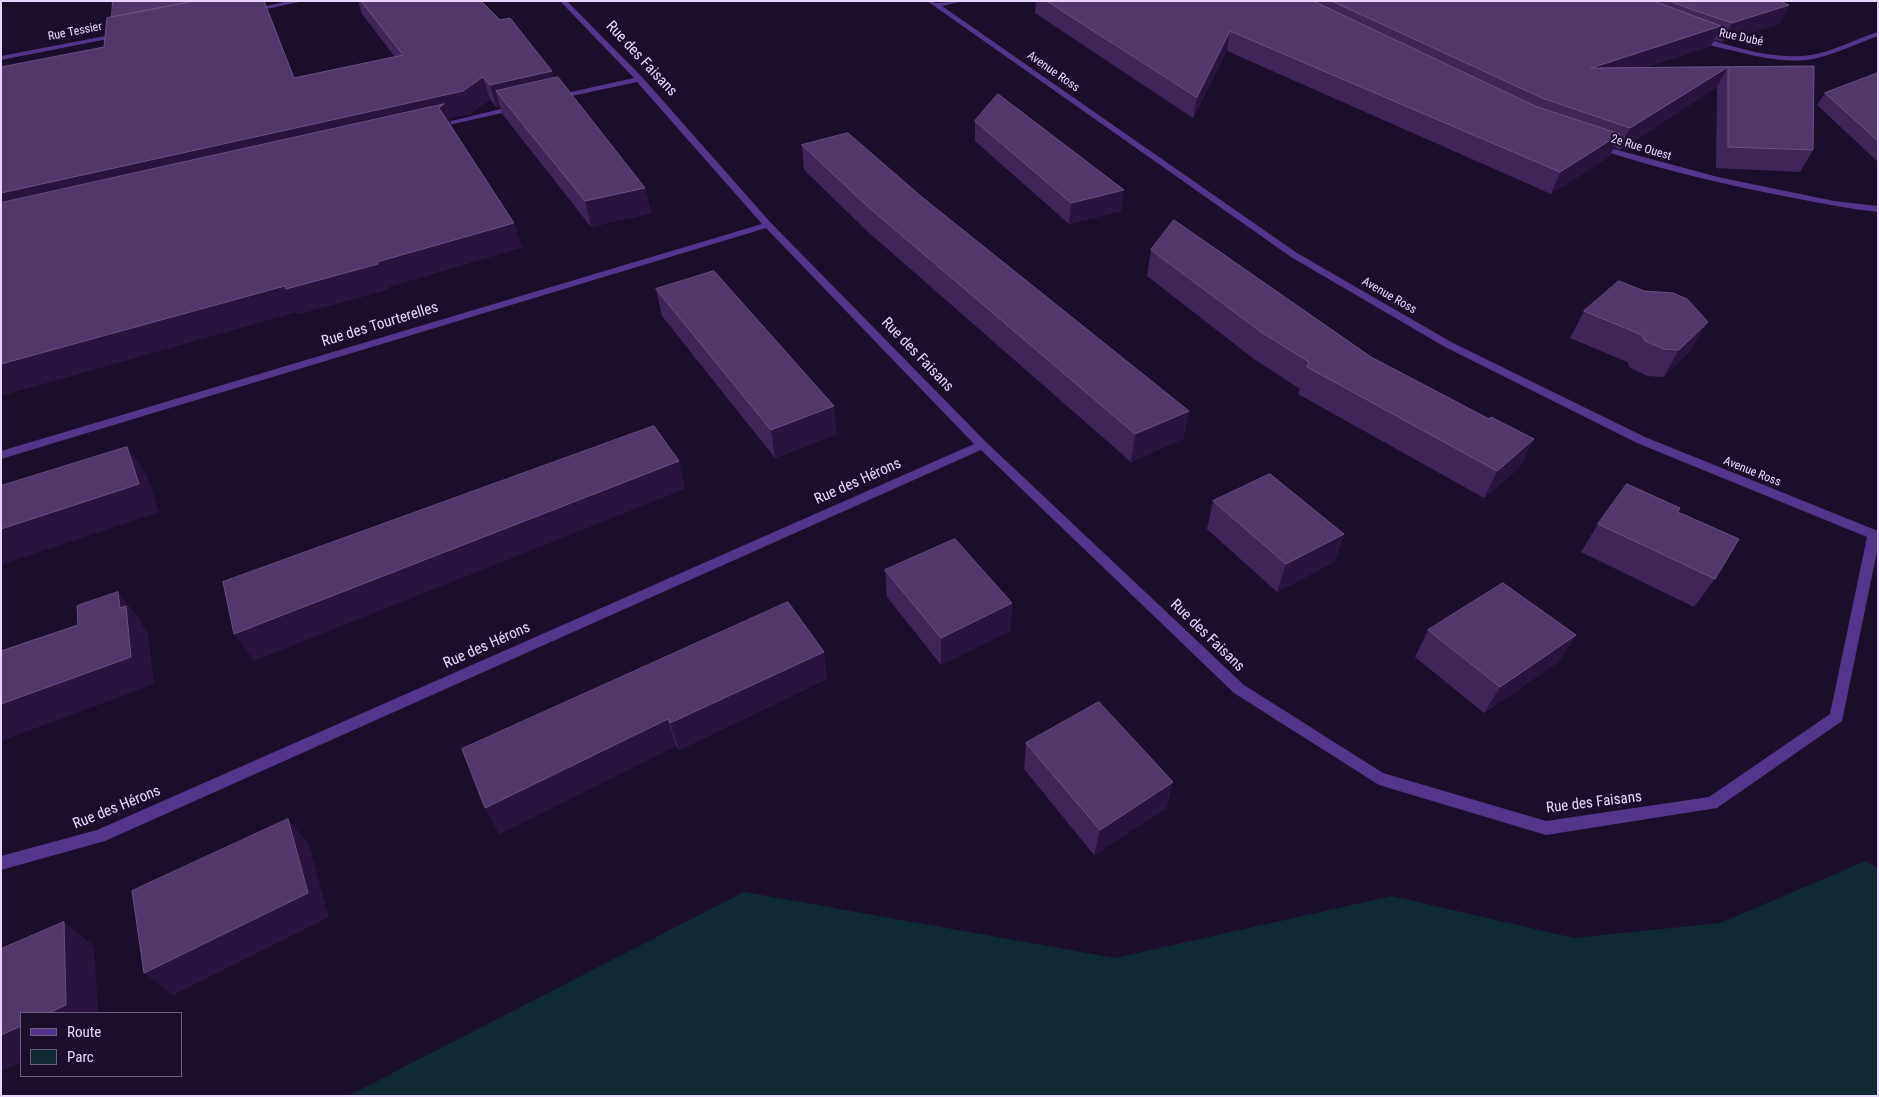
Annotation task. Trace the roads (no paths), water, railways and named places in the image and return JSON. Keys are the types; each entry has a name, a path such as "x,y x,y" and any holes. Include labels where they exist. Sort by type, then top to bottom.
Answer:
{"street":[{"path":"243,12 301,1"},
{"name":"Rue des Faisans","path":"563,1 639,79 768,225 982,445 1239,689 1379,778 1546,828 1712,803 1837,717 1876,535"},
{"path":"934,3 961,1"},
{"name":"Avenue Ross","path":"934,3 1294,256 1449,345 1641,440 1876,535"},
{"name":"Rue Tessier","path":"1,58 127,34"},
{"name":"Rue Dubé","path":"1687,34 1715,45 1778,57 1811,57 1878,34"},
{"path":"543,102 639,79"},
{"path":"427,128 523,106"},
{"name":"2e Rue Ouest","path":"1594,145 1648,164 1858,208 1878,209"},
{"name":"Rue des Tourterelles","path":"1,455 768,225"},
{"name":"Rue des Hérons","path":"1,863 99,836 982,445"}]}
